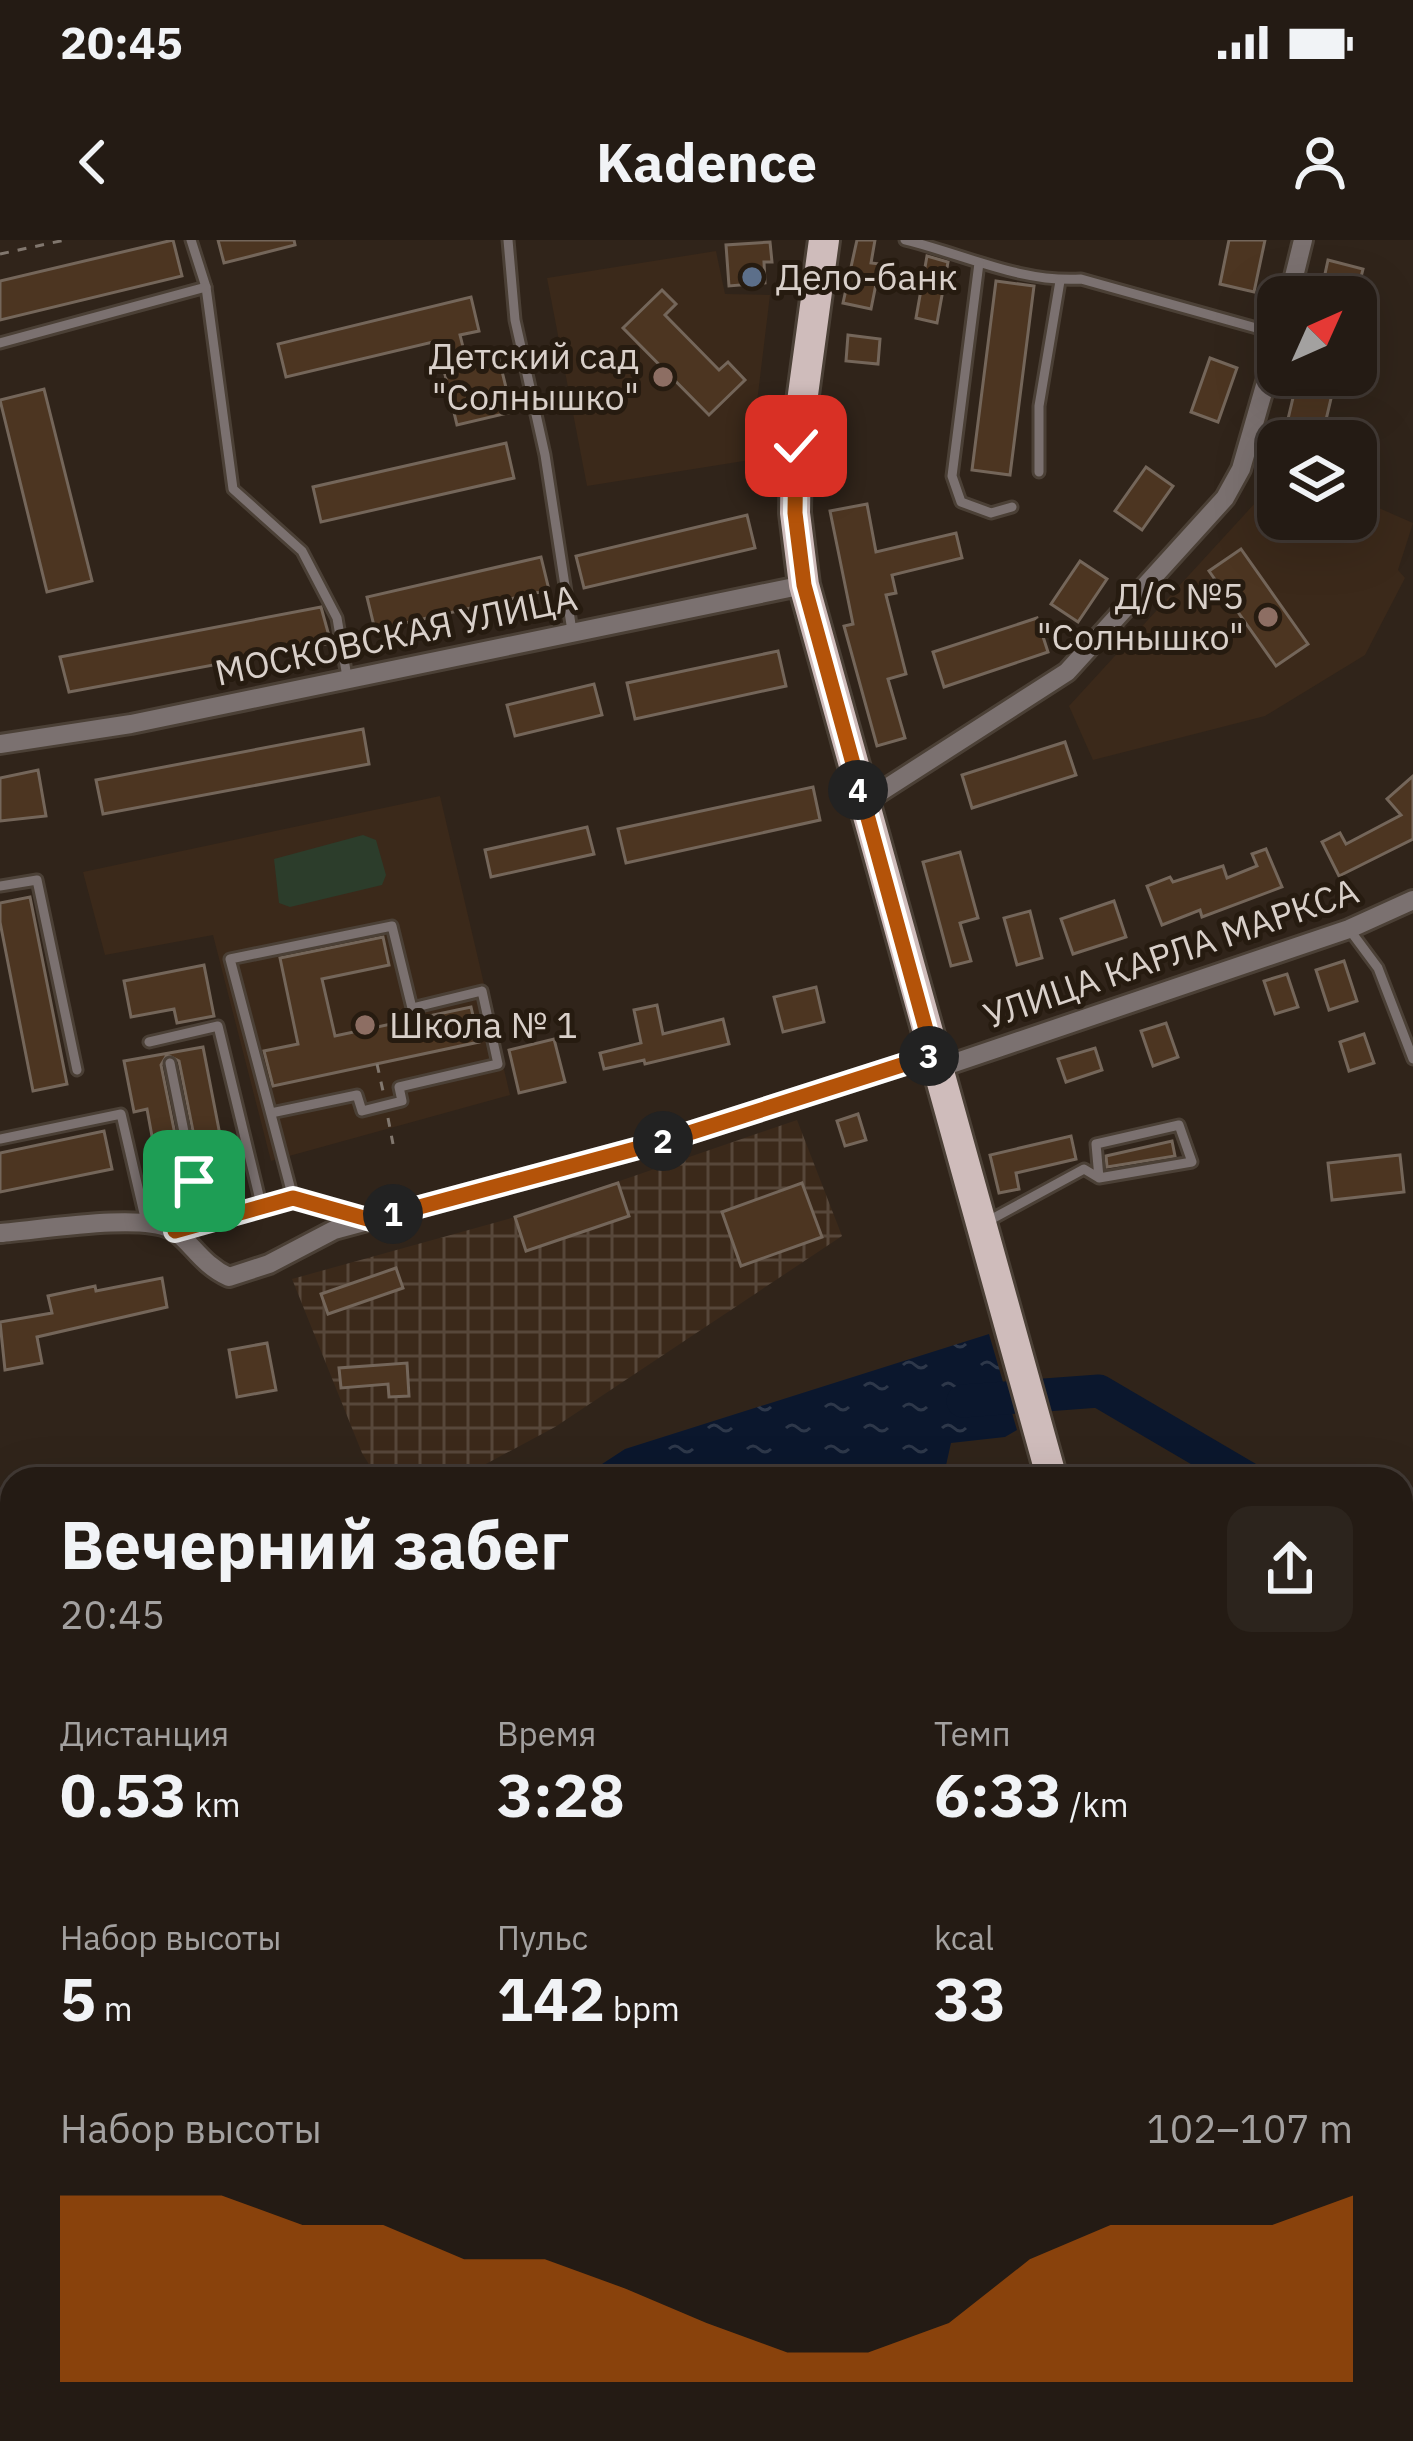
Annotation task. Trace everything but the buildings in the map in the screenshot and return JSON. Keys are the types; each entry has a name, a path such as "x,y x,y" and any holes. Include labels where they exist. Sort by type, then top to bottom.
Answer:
{"main road":[{"path":"824,240 796,446 795,513 804,585 1049,1467"}],"street":[{"path":"1295,276 1304,240"},
{"path":"858,790 871,798 1067,672 1225,498 1241,469 1261,396"},
{"name":"МОСКОВСКАЯ УЛИЦА","path":"0,744 131,724 804,585"},
{"name":"УЛИЦА КАРЛА МАРКСА","path":"0,1233 146,1222 175,1231 198,1257 230,1277 269,1264 334,1230 661,1142 933,1055 948,1065 1349,929 1413,900"}],"lane":[{"path":"191,240 206,287 233,489 302,551 337,618 347,677"},
{"path":"508,240 515,320 545,455 572,632"},
{"path":"905,240 979,263 1060,280 1081,279 1257,331"},
{"path":"979,263 952,476 961,502 991,513 1012,507"},
{"path":"1039,472 1039,406 1060,280"},
{"path":"0,343 206,287"},
{"path":"0,886 37,880 77,1070"},
{"path":"271,1113 357,1095 362,1111 402,1101 399,1087 497,1064 482,991 412,1008 392,926 230,958 293,1198"},
{"path":"1349,929 1378,968 1413,1060"},
{"path":"148,1042 218,1026 261,1204"},
{"path":"170,1063 194,1181 175,1231"},
{"path":"0,1139 121,1114 146,1222"},
{"path":"977,1208 990,1220 1084,1169 1099,1178 1192,1162 1179,1126 1096,1144 1099,1178"},
{"path":"175,1231 293,1198 371,1220"}],"path":[{"path":"0,254 65,240"}],"shaded area":[{"name":"Детский сад \"Солнышко\"","path":"716,251 725,294 770,295 750,460 587,486 547,278"},
{"name":"Д/С №5 \"Солнышко\"","path":"1257,501 1257,540 1377,540 1377,507 1413,523 1398,570 1405,578 1365,655 1265,716 1093,760 1069,706"},
{"name":"Школа № 1","path":"440,796 510,1095 271,1161 213,935 105,955 83,872"},
{"path":"797,1120 842,1236 555,1427 480,1467 371,1467 292,1279 515,1217"}],"green space":[{"path":"363,835 376,840 386,875 382,885 290,907 279,903 274,859"}],"water":[{"path":"989,1334 1017,1430 1005,1437 951,1443 946,1467 597,1467 625,1449"}],"waterway":[{"path":"963,1401 1099,1391 1229,1467"}],"place":[{"name":"Дело-банк","path":"752,277"},
{"name":"Детский сад \"Солнышко\"","path":"663,377"},
{"name":"Д/С №5 \"Солнышко\"","path":"1268,617"},
{"name":"Школа № 1","path":"365,1025"}],"route":[{"path":"194,1181 175,1231 293,1198 371,1220 661,1142 933,1055 804,585 795,513 796,446"}]}
